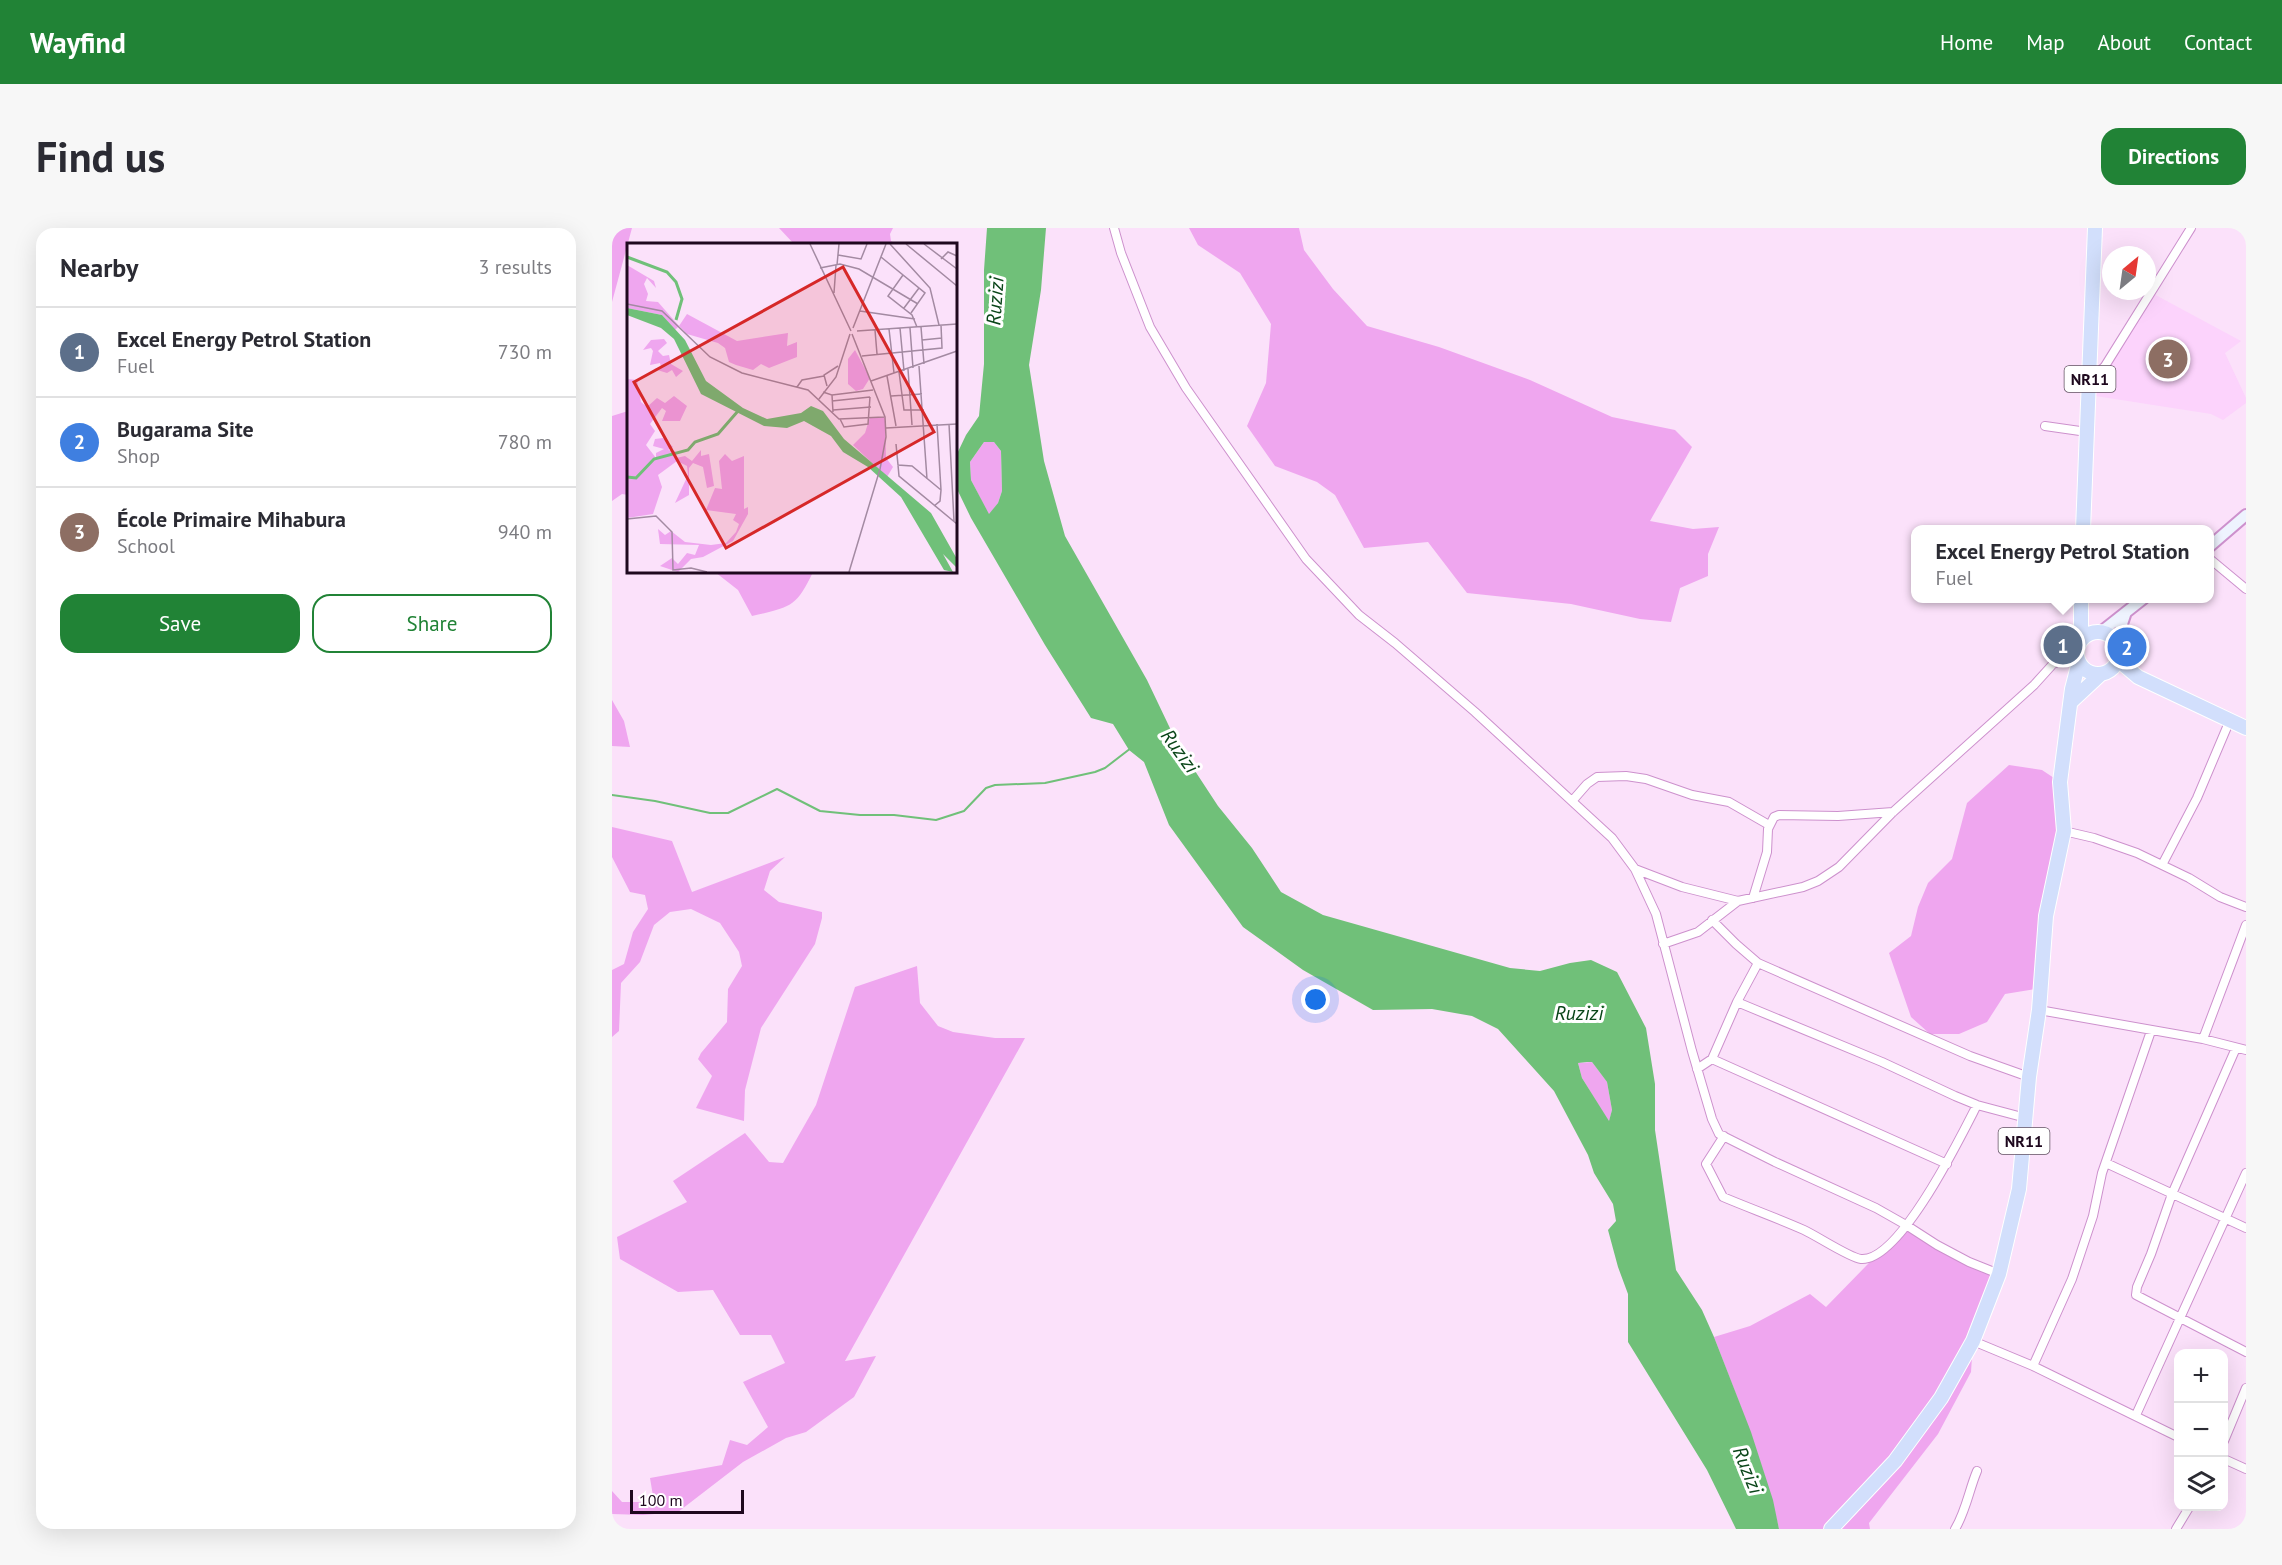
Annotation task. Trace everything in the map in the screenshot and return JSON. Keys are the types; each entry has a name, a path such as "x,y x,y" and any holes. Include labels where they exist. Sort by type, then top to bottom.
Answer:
{"highway":[{"name":"NR11","path":"2083,525 2091,375 2095,228"},
{"name":"NR11","path":"1832,1529 1895,1461 1954,1378 1973,1341 1999,1274 2019,1189 2029,1077 2039,1010 2046,916 2064,831 2060,782 2079,652 2081,603"},
{"path":"2072,701 2104,673 2114,667 2120,652 2110,635 2101,632 2088,634 2079,652 2086,670 2104,673 2138,677"},
{"path":"2118,660 2138,677 2246,728"}],"main road":[{"path":"2214,543 2246,515"},
{"path":"2101,632 2138,603"},
{"path":"2116,642 2127,612"}],"street":[{"path":"1114,228 1121,253 1156,337 1198,406 1306,559 1359,615 1456,696 1573,800 1612,838 1635,869 1656,914 1712,1119 1719,1134 1876,1208 1937,1245 1969,1262 1999,1274"},
{"path":"2091,375 2098,373 2104,366 2191,228"},
{"path":"2045,426 2087,432"},
{"path":"2214,562 2246,589"},
{"path":"1663,944 1698,932 1738,901 1796,888 1818,880 1839,867 1893,812 2034,686 2053,664 2079,652"},
{"path":"2162,865 2198,798 2230,720"},
{"path":"1573,800 1587,784 1597,777 1626,776 1646,779 1692,795 1729,802 1769,825"},
{"path":"1753,898 1767,852 1769,825 1774,817 1893,812"},
{"path":"2064,831 2115,844 2189,878 2220,897 2246,907"},
{"path":"1635,869 1682,887 1738,901"},
{"path":"1712,920 1758,963 1970,1056 2029,1077"},
{"path":"2204,1039 2246,925"},
{"path":"1698,1069 1712,1059 1737,1002 1758,963"},
{"path":"1737,1002 1819,1035 1977,1105 2026,1118"},
{"path":"2039,1010 2204,1039 2246,1050"},
{"path":"2033,1365 2072,1279 2093,1216 2106,1163 2151,1031"},
{"path":"2236,1047 2172,1194 2136,1295 2246,1352"},
{"path":"1712,1059 1947,1164"},
{"path":"1724,1136 1706,1164 1723,1197 1802,1229 1859,1259 1873,1258 1893,1241 1906,1225 1947,1164 1977,1105"},
{"path":"2106,1163 2246,1228"},
{"path":"2136,1415 2246,1173"},
{"path":"1973,1341 2033,1365 2174,1435"},
{"path":"2228,1429 2246,1388"},
{"path":"2228,1461 2246,1469"},
{"path":"1955,1529 1964,1514 1967,1495 1977,1471"},
{"path":"2176,1529 2187,1511"}],"shaded area":[{"path":"612,228 632,228 627,243 612,302"},
{"path":"779,228 893,228 890,234 891,241 894,243 793,243"},
{"path":"1189,228 1299,228 1304,250 1333,289 1367,326 1439,347 1530,380 1612,417 1675,430 1692,447 1650,521 1693,529 1719,527 1708,554 1708,576 1680,588 1671,622 1640,619 1571,604 1467,593 1428,542 1364,548 1335,495 1317,482 1275,466 1247,426 1266,383 1271,324 1240,273 1198,245"},
{"path":"2156,295 2241,341 2225,353 2246,398 2246,403 2223,420 2211,414 2089,395 2091,375 2098,373 2145,300 2156,300"},
{"path":"627,411 627,495 622,494 612,501 612,416"},
{"path":"984,442 994,442 1001,451 1002,491 998,503 989,515 971,480 970,462"},
{"path":"716,573 812,573 802,593 790,604 784,608 752,616 738,590"},
{"path":"612,700 624,721 630,747 612,746"},
{"path":"2009,765 2042,770 2060,782 2064,831 2041,988 2005,994 1987,1022 1959,1034 1930,1034 1911,1017 1889,953 1911,936 1918,907 1928,883 1952,859 1967,803"},
{"path":"612,827 672,841 692,892 785,857 770,871 764,890 779,902 822,912 815,944 761,1028 745,1090 744,1121 696,1108 712,1076 698,1059 727,1022 728,989 742,966 739,952 720,923 691,909 670,912 654,925 640,962 621,983 619,1031 612,1037 612,970 624,964 633,932 648,909 645,895 630,892 612,857"},
{"path":"917,966 920,1003 938,1026 953,1032 995,1038 1025,1038 845,1361 876,1356 854,1397 806,1432 786,1438 743,1462 678,1512 643,1515 612,1514 612,1491 622,1502 654,1502 650,1478 722,1465 730,1440 747,1445 768,1427 743,1382 785,1363 771,1335 740,1335 713,1290 678,1292 620,1259 617,1237 687,1202 673,1181 745,1133 769,1162 783,1163 816,1105 855,987"},
{"path":"1592,1062 1607,1082 1612,1110 1609,1122 1582,1078 1578,1063"},
{"path":"1906,1225 1999,1274 1973,1341 1971,1372 1938,1434 1869,1523 1870,1529 1779,1529 1758,1455 1714,1337 1750,1326 1810,1294 1826,1307"}],"water":[{"name":"Ruzizi","path":"987,228 1046,228 1041,290 1029,365 1044,461 1065,536 1147,680 1178,745 1218,806 1252,848 1281,892 1323,915 1510,968 1540,971 1591,960 1617,972 1646,1028 1655,1084 1655,1130 1676,1270 1702,1310 1714,1337 1751,1432 1773,1500 1779,1529 1736,1529 1707,1470 1628,1342 1628,1294 1608,1230 1616,1221 1613,1204 1594,1173 1588,1155 1554,1091 1498,1029 1472,1016 1432,1009 1373,1010 1303,970 1243,927 1169,825 1144,762 1129,750 1113,724 1091,718 1045,645 971,518 957,489 957,454 979,416 984,364 984,270","holes":["984,442 994,442 1001,451 1002,491 998,503 989,514 971,480 970,462","1592,1062 1607,1082 1612,1110 1609,1121 1582,1078 1578,1063"]}],"waterway":[{"path":"612,795 655,801 710,813 728,813 777,789 820,811 936,820 964,811 986,788 995,785 1045,783 1095,772 1105,768 1131,748"}],"place":[{"name":"École Primaire Mihabura","path":"2168,359"},
{"name":"Excel Energy Petrol Station","path":"2063,645"},
{"name":"Bugarama Site","path":"2127,647"}]}
